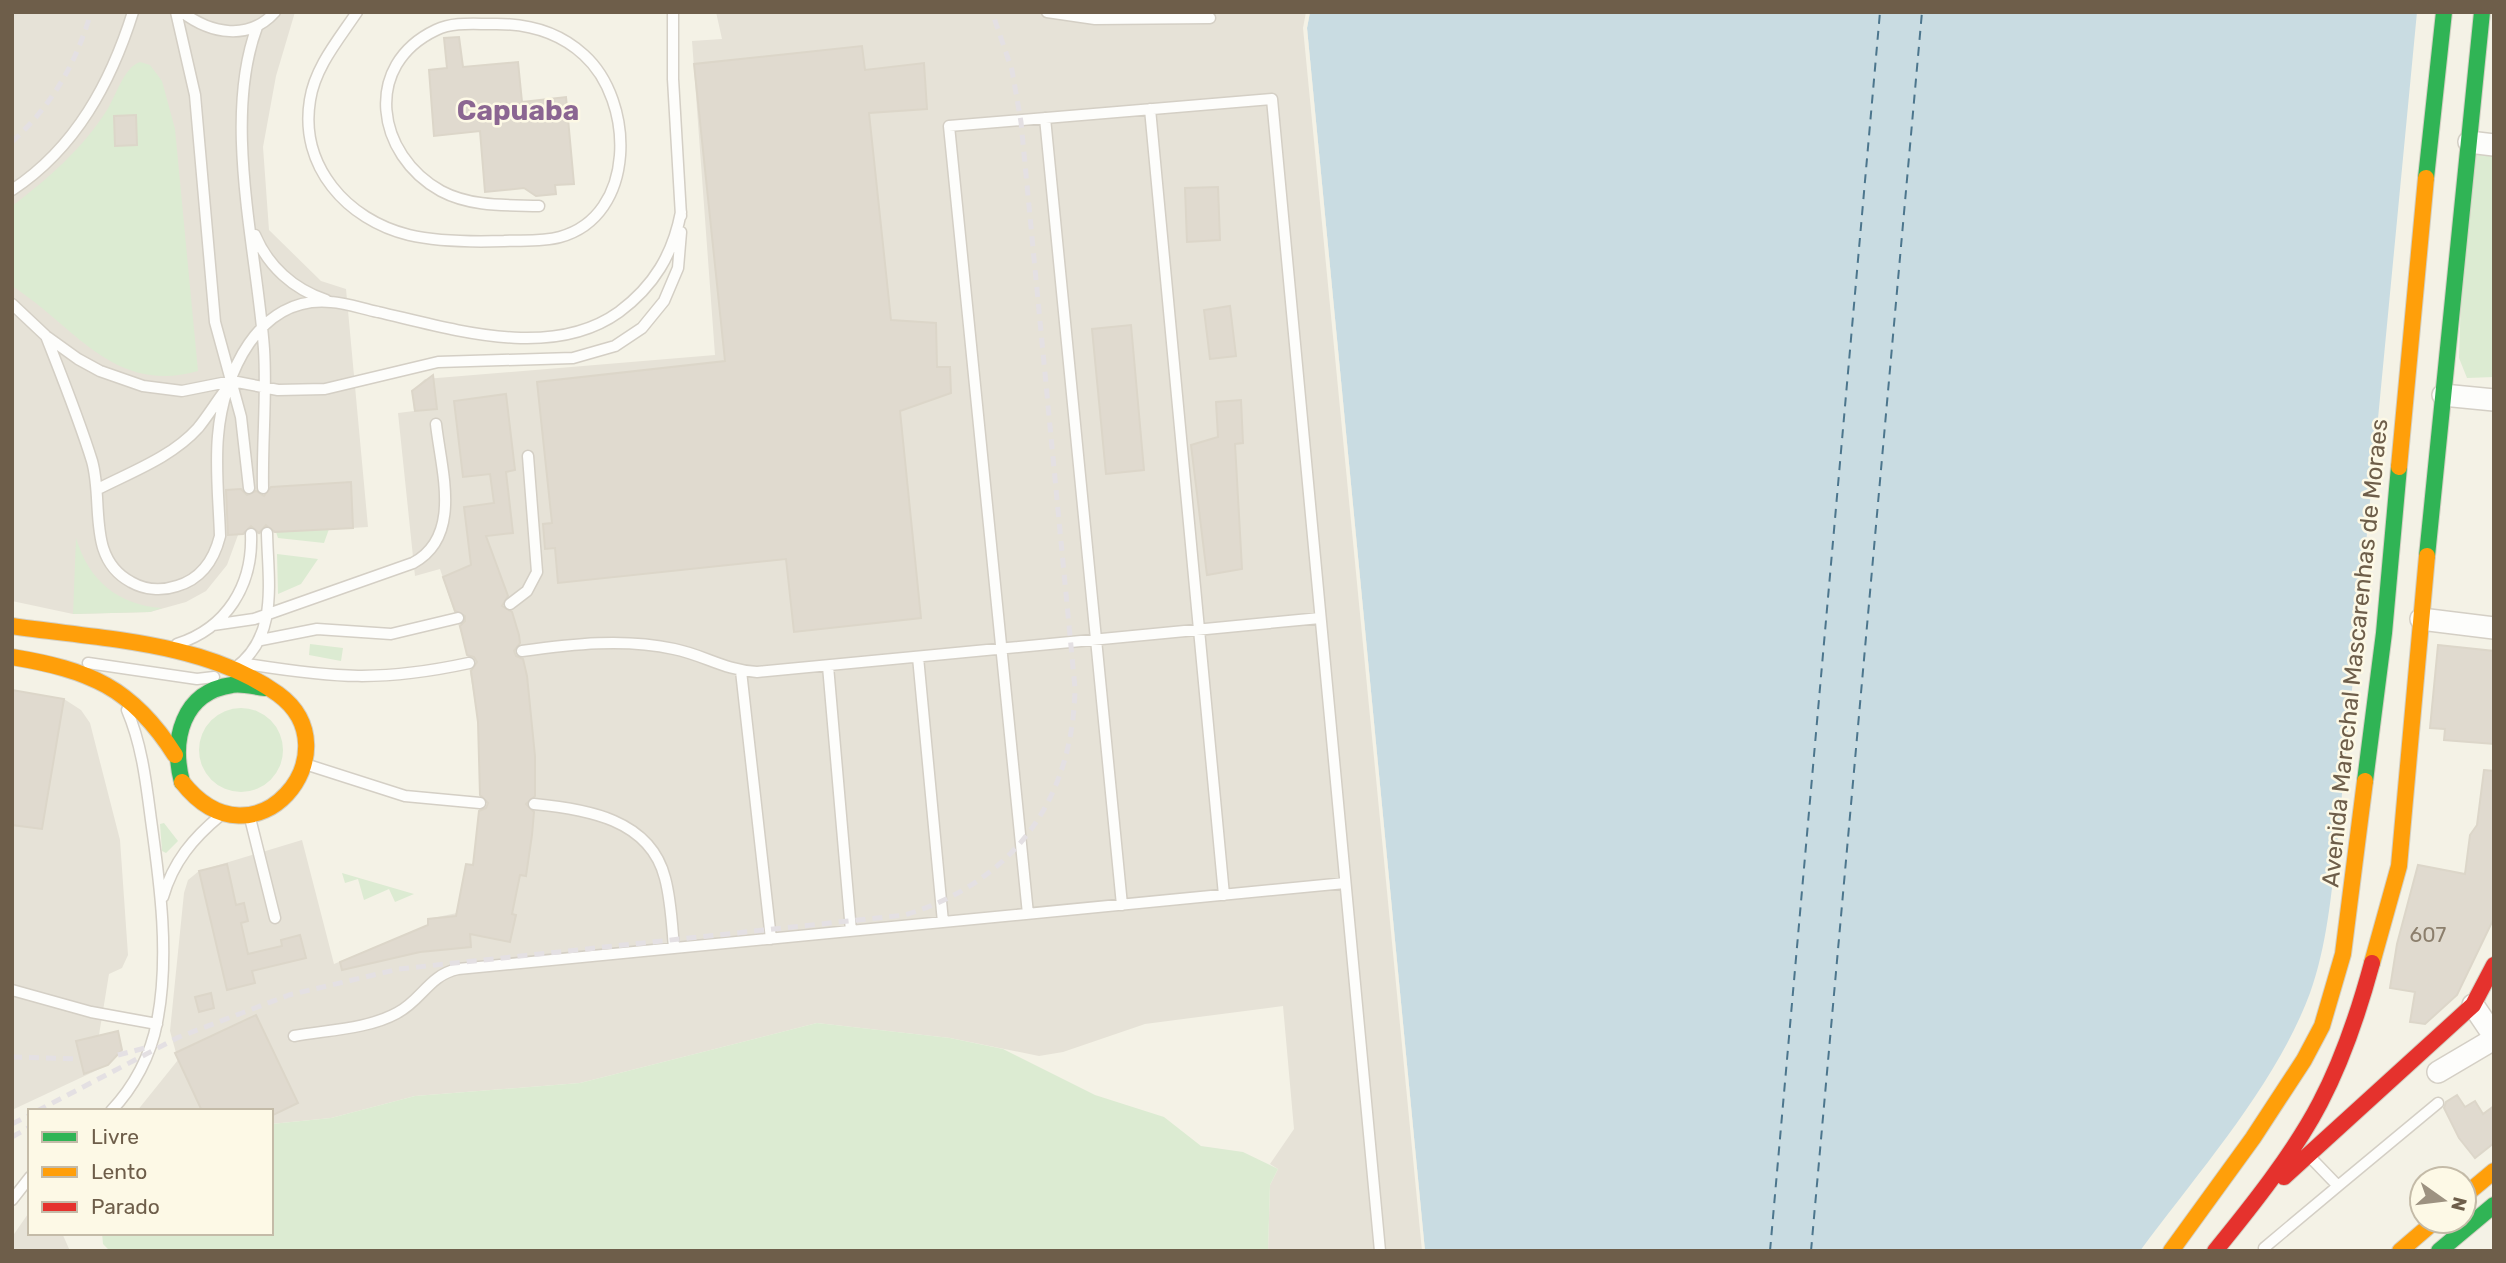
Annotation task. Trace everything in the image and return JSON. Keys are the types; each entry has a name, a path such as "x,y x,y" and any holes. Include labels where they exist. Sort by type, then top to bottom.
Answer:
{"main road":[{"name":"Avenida Marechal Mascarenhas de Moraes","path":"2171,1251 2253,1138 2304,1060 2322,1026 2343,954 2384,633 2413,305 2444,12"},
{"path":"2215,1251 2254,1203 2320,1104 2359,1012 2380,944 2399,866 2482,12"},
{"path":"12,626 187,654 237,667 288,702 303,725 306,738 305,764 295,789 285,799 262,813 250,816 223,814 210,809 190,792 177,768 175,755 178,728 184,716 202,696 213,689 239,683 265,688"},
{"path":"12,657 61,665 114,686 155,723 175,755"},
{"path":"2254,1203 2473,1005 2494,965"},
{"path":"2478,1184 2494,1171"},
{"path":"2439,1251 2494,1205"},
{"path":"2400,1251 2419,1235"}],"street":[{"path":"2469,142 2494,145"},
{"path":"2443,395 2494,400"},
{"path":"2421,619 2494,628"},
{"path":"2438,1072 2494,1038 2473,1005"}],"lane":[{"path":"12,190 61,147 95,103 120,53 133,12"},
{"path":"176,12 195,94 215,322 242,427 249,488"},
{"path":"182,12 195,21 220,30 245,31 257,27 275,12"},
{"path":"357,12 322,64 310,98 308,116 313,150 322,173 336,192 375,222 425,238 548,239 573,232 594,217 612,192 619,163 618,120 606,83 596,68 571,44 540,30 506,24 452,24 414,44 391,76 385,103 386,118 404,159 415,172 440,190 480,204 540,206"},
{"path":"12,304 46,336 100,371 143,386 182,391 232,381 264,388 324,389 438,362 573,358 615,346 642,328 654,316 672,285 680,250 681,212 673,79 673,12"},
{"path":"1047,12 1095,19 1210,18"},
{"path":"257,27 247,58 240,107 262,327 263,488"},
{"path":"1028,914 949,126 1272,99 1380,1251"},
{"path":"1150,109 1224,895"},
{"path":"1045,118 1122,905"},
{"path":"251,225 264,252 283,275 305,292 332,302 486,335 540,337 579,331 615,315 646,289 669,254 681,212"},
{"path":"46,336 88,449 97,489 101,546 106,558 122,577 146,588 158,589 183,584 194,578 211,560 220,536 218,437 224,401 243,349 262,327 289,310 332,302"},
{"path":"97,489 156,459 184,440 198,428 232,381"},
{"path":"213,625 268,614 414,563 429,552 440,536 446,517 436,424"},
{"path":"510,604 527,591 537,572 528,456"},
{"path":"237,667 261,640 268,614 267,533"},
{"path":"141,647 172,645 213,625 225,615 242,590 250,563 251,534"},
{"path":"261,640 317,629 391,634 458,618"},
{"path":"522,651 605,642 659,646 741,671 828,666 1320,618"},
{"path":"918,657 943,922"},
{"path":"61,665 96,663 197,679 237,667 349,678 402,676 469,663"},
{"path":"828,666 851,931"},
{"path":"741,671 771,939"},
{"path":"113,1109 139,1074 157,1024 162,900 143,762 131,720 114,686"},
{"path":"305,764 405,796 480,803"},
{"path":"534,804 609,817 644,841 665,878 674,948"},
{"path":"162,900 179,859 196,837 223,814"},
{"path":"250,816 275,918"},
{"path":"294,1036 395,1014 413,1002 435,978 450,971 1345,883"},
{"path":"12,990 91,1013 157,1024"},
{"path":"2264,1248 2438,1103"},
{"path":"2309,1156 2338,1186"},
{"path":"12,1200 28,1180"}],"shaded area":[{"path":"12,12 295,12 276,76 263,147 269,230 321,281 346,289 368,527 238,535 227,565 206,591 186,602 150,612 73,614 12,601"},
{"path":"716,12 1310,12 1307,28 1425,1251 1268,1251 1270,1185 1278,1169 1270,1164 1294,1129 1283,1006 1145,1024 1063,1052 1039,1056 950,1038 817,1023 580,1083 415,1096 331,1118 273,1124 273,1109 139,1109 178,1060 170,1031 184,893 188,880 199,871 302,840 334,964 428,925 428,919 457,913 466,864 473,865 478,830 478,722 466,648 440,569 415,576 398,413 414,411 412,391 425,379 715,355 692,41 722,39"},
{"path":"1310,12 2417,12 2337,846 2321,957 2310,993 2295,1027 2257,1094 2140,1251 1425,1251 1307,28"},
{"path":"12,690 64,699 81,710 90,723 120,840 128,955 122,968 109,974 99,1035 118,1031 122,1050 108,1065 12,1110"},
{"path":"28,1214 28,1235 63,1235 70,1251 12,1251 12,1237"}],"green space":[{"path":"140,62 150,65 162,81 175,129 198,371 168,376 142,373 118,365 76,337 12,286 12,206 52,174 76,150 98,124 129,70"},
{"path":"2466,149 2494,152 2494,377 2467,378 2459,358"},
{"path":"329,529 324,543 278,538 276,532"},
{"path":"76,538 89,567 107,588 132,602 162,608 150,612 73,614"},
{"path":"277,554 318,559 301,584 278,594"},
{"path":"310,644 343,648 341,661 309,655"},
{"path":"241,708 257,711 271,720 280,734 283,750 280,766 271,780 257,789 241,792 225,789 211,780 202,766 199,750 202,734 211,720 225,711"},
{"path":"164,823 178,841 166,853 162,851 160,824"},
{"path":"342,873 414,894 395,902 389,889 364,900 358,879 345,883"},
{"path":"817,1023 950,1038 1003,1049 1095,1095 1164,1117 1201,1146 1243,1152 1278,1169 1270,1185 1268,1251 110,1251 103,1244 102,1235 273,1235 273,1124 331,1118 415,1096 580,1083"}],"pier":[{"path":"1306,12 1310,12 1307,28 1425,1251 1422,1251 1303,28"}],"building":[{"path":"459,37 463,67 518,62 522,102 566,97 574,184 555,185 556,194 536,196 524,188 485,192 480,131 434,136 429,70 447,68 444,38"},
{"path":"862,46 865,70 924,63 927,109 869,113 891,320 936,323 937,367 950,367 951,393 900,411 921,618 794,632 786,559 558,583 555,548 545,549 543,524 552,523 537,382 725,361 694,64"},
{"path":"136,115 137,145 115,146 114,116"},
{"path":"1218,187 1220,240 1187,242 1185,188"},
{"path":"1230,306 1236,356 1210,359 1204,310"},
{"path":"1131,325 1144,470 1106,474 1092,329"},
{"path":"433,375 437,409 415,411 412,391"},
{"path":"506,394 515,470 506,472 513,533 486,536 508,596 502,606 512,612 519,635 520,643 514,651 516,656 523,659 527,676 535,756 535,796 526,804 534,812 532,835 526,876 520,875 512,914 516,915 510,942 470,934 471,947 420,952 342,970 340,962 428,925 428,919 456,916 466,864 473,865 479,811 486,808 488,803 480,795 478,722 471,671 477,662 474,657 467,655 460,626 465,621 465,616 455,611 443,577 471,565 464,507 494,503 490,474 463,477 454,401"},
{"path":"1241,400 1243,443 1235,444 1242,569 1207,575 1191,445 1218,437 1216,402"},
{"path":"351,482 353,528 275,532 266,525 259,533 251,526 243,534 228,535 226,490 241,489 247,495 256,491 264,496 271,487"},
{"path":"2438,645 2494,651 2494,744 2444,740 2445,729 2430,728"},
{"path":"12,690 64,699 42,829 12,825"},
{"path":"2484,770 2494,771 2494,918 2457,995 2425,1024 2410,1022 2415,992 2390,988 2397,944 2418,865 2465,874 2470,835 2477,825"},
{"path":"227,864 236,905 244,903 248,921 241,923 248,954 282,946 281,940 300,935 306,958 252,971 255,983 227,990 199,871"},
{"path":"211,993 214,1008 199,1012 195,997"},
{"path":"256,1015 298,1103 273,1115 273,1109 201,1109 175,1053"},
{"path":"118,1031 122,1050 108,1065 84,1074 76,1041"},
{"path":"2457,1095 2465,1107 2475,1101 2483,1114 2494,1106 2494,1143 2475,1158 2459,1138 2444,1108 2446,1102"}],"ferry route":[{"path":"1770,1251 1880,12"},
{"path":"1811,1251 1922,12"}],"railway":[{"path":"12,142 39,113 61,83 78,49 91,12"},
{"path":"41,1109 179,1037 289,995 399,969 905,915 943,900 977,881 1006,858 1030,831 1049,800 1063,766 1072,729 1075,688 1021,122 1012,70 992,12"},
{"path":"118,1055 145,1048"},
{"path":"12,1057 80,1059"},
{"path":"12,1124 28,1116"},
{"path":"12,1137 28,1128"}],"traffic: fast":[{"path":"2426,178 2444,12"},
{"path":"2427,556 2482,12"},
{"path":"2365,781 2384,633 2399,467"},
{"path":"182,782 178,750 184,720 191,708 215,689 236,685 265,688"},
{"path":"2439,1251 2494,1205"}],"traffic: slow":[{"path":"2399,467 2426,178"},
{"path":"2372,963 2399,866 2427,556"},
{"path":"12,626 150,645 217,663 249,676 278,694 299,718 306,745 301,771 287,794 265,810 239,816 210,807 182,782"},
{"path":"12,657 64,668 106,685 142,713 175,755"},
{"path":"2171,1251 2253,1138 2304,1060 2322,1026 2343,954 2365,781"},
{"path":"2478,1184 2494,1171"},
{"path":"2400,1251 2419,1235"}],"traffic: jam":[{"path":"2215,1251 2285,1160 2310,1122 2350,1035 2372,963"},
{"path":"2284,1177 2473,1005 2494,965"}],"district":[{"name":"Capuaba","path":"518,110"}]}
